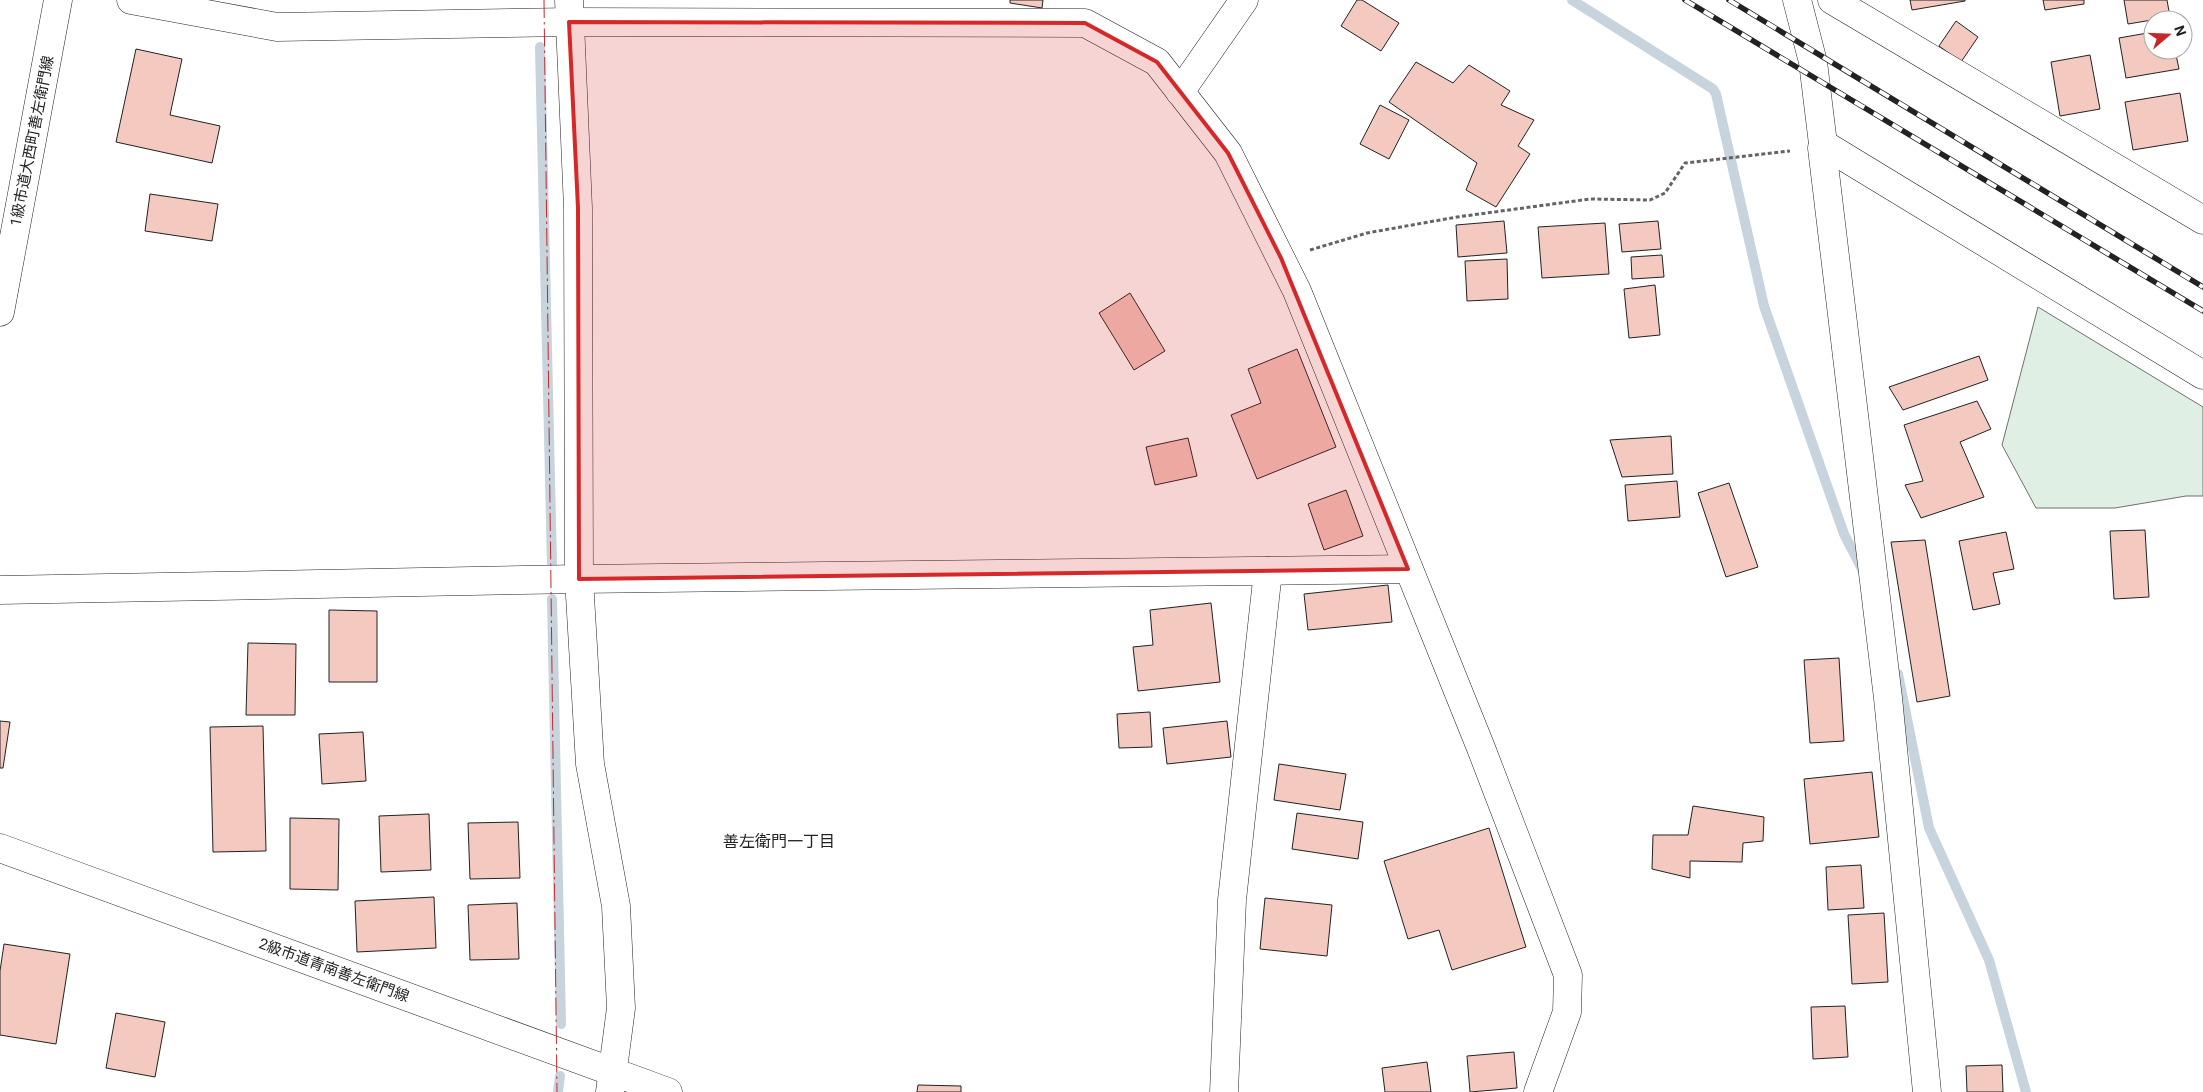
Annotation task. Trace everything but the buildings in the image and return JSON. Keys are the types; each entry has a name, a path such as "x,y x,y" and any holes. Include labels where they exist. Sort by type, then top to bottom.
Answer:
{"street":[{"name":"1級市道大西町善左衛門線","path":"0,312 58,0"},
{"path":"130,0 277,27 569,11 1085,23 1157,62 1228,153 1297,291 1481,748 1568,975 1567,1012 1538,1092"},
{"path":"1180,92 1244,0"},
{"path":"1797,0 1813,62 1888,698 1927,1092"},
{"path":"1832,0 2203,220"},
{"path":"569,11 578,208 579,579 590,764 616,906 621,1008 611,1082"},
{"path":"1823,146 2203,375"},
{"path":"0,590 579,579 1408,570"},
{"path":"1224,1092 1232,900 1268,571"},
{"name":"2級市道青南善左衛門線","path":"0,848 611,1082 668,1092"}],"path":[{"path":"1281,258 1368,233 1457,217 1590,198 1650,200 1666,193 1686,163 1823,146"}],"highlighted area":[{"path":"569,22 1085,23 1157,62 1228,153 1281,258 1408,569 579,579 578,208"}],"green space":[{"path":"2038,307 2203,407 2203,496 2186,496 2115,508 2036,508 2002,445"}],"waterway":[{"path":"1572,0 1713,89 1716,94 1764,306 1844,534 1863,571"},
{"path":"540,47 552,565"},
{"path":"552,599 561,1024"},
{"path":"1898,674 1929,828 1989,960 2026,1092"},
{"path":"558,1092 560,1076"}],"railway":[{"path":"1685,0 2203,311"},
{"path":"1729,0 2203,287"}],"power":[{"path":"544,0 557,1092"}],"district":[{"name":"善左衛門一丁目","path":"779,841"}]}
